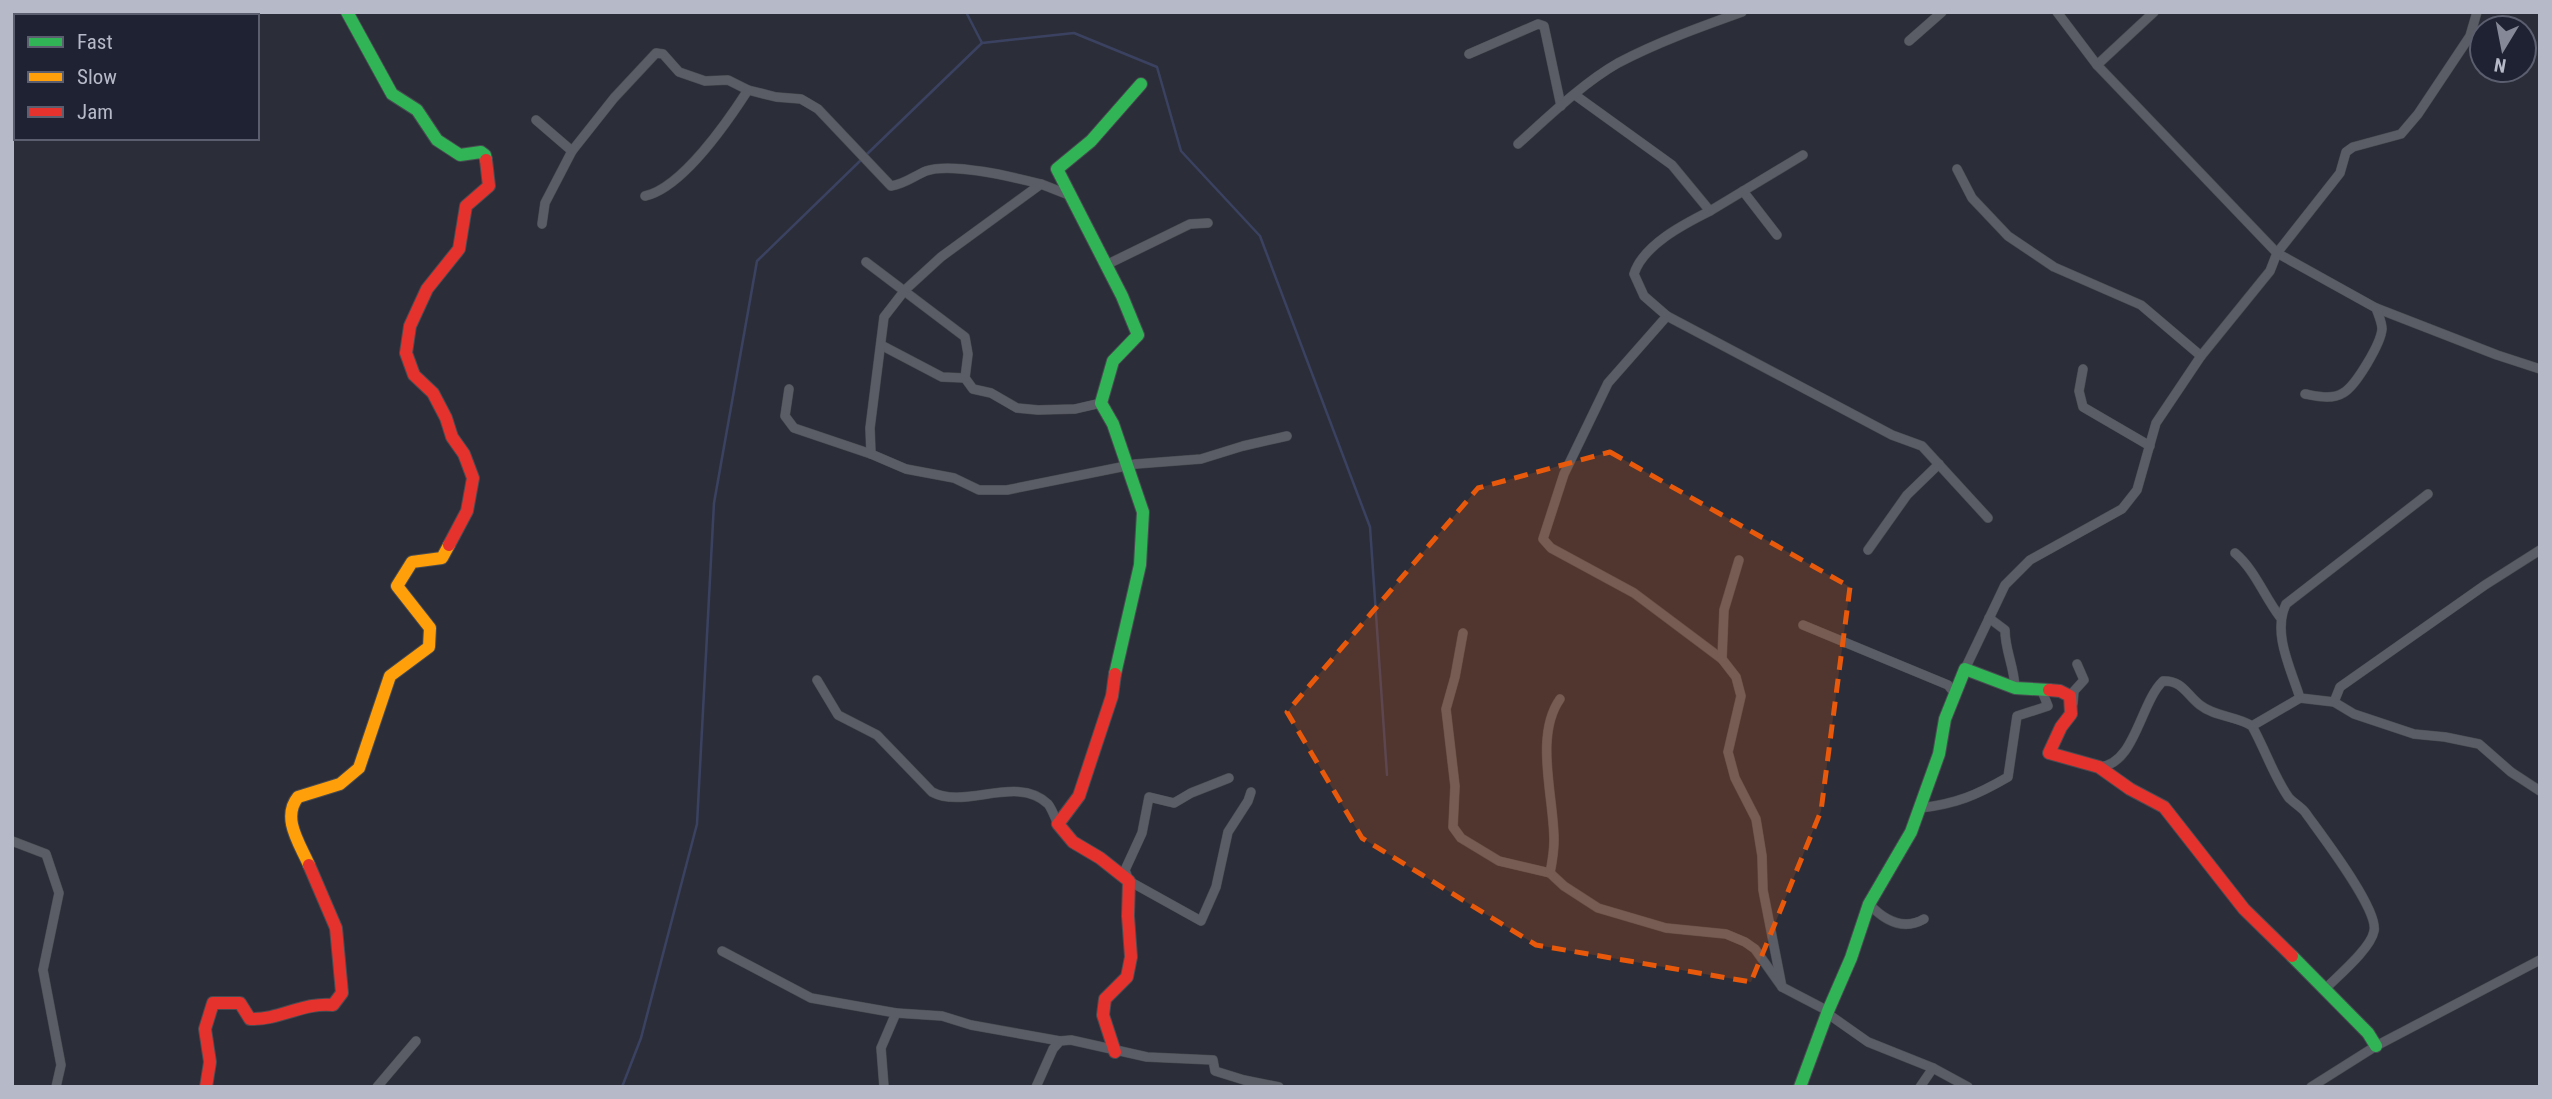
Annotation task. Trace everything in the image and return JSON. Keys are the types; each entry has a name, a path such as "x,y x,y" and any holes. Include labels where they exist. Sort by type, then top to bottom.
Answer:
{"street":[{"path":"206,1087 210,1062 205,1029 213,1003 240,1003 250,1020 266,1020 304,1006 334,1005 342,993 336,928 290,821 294,802 298,797 340,784 359,768 390,676 429,647 430,628 397,586 412,562 442,558 467,511 473,478 433,393 414,375 406,353 410,326 426,289 459,248 466,206 489,186 485,155 481,152 460,155 437,140 418,110 392,94 347,12"},
{"path":"1518,144 1561,106 1616,64 1718,16 1742,12"},
{"path":"1909,41 1942,12"},
{"path":"2057,12 2097,65 2277,253 2376,308 2540,369"},
{"path":"2097,65 2154,12"},
{"path":"1800,1087 1851,958 1869,904 1911,832 1939,754 1945,719 1965,668 2005,586 2030,560 2122,509 2137,490 2156,423 2201,356 2270,271 2277,253 2340,173 2346,152 2353,147 2401,134 2418,114 2470,36 2477,12"},
{"path":"1469,54 1538,23 1544,26 1561,106"},
{"path":"541,224 545,203 572,151 614,98 656,53 663,54 679,72 705,81 728,80 747,90 776,97 801,99 818,109 891,186 904,184 927,171 948,167 1004,175 1041,184 1069,195"},
{"path":"1058,824 1079,796 1112,696 1116,660 1140,565 1143,512 1113,424 1101,403 1113,361 1138,335 1106,265 1057,170 1094,137 1141,84"},
{"path":"645,196 656,193 687,167 723,128 747,90"},
{"path":"1575,95 1672,165 1710,211"},
{"path":"536,120 572,151"},
{"path":"1803,155 1681,226 1640,258 1634,274 1644,296 1667,316 1892,435 1922,446 1987,518"},
{"path":"1956,169 1972,198 2008,236 2054,267 2141,305 2201,356"},
{"path":"871,454 870,428 884,317 905,290 941,257 1041,184"},
{"path":"1743,191 1777,235"},
{"path":"1106,265 1190,224 1208,223"},
{"path":"866,262 965,337 968,354 965,378 973,389 991,393 1017,408 1075,409 1101,403"},
{"path":"2305,394 2329,397 2342,394 2351,386 2379,344 2382,327 2376,308"},
{"path":"1667,316 1608,383 1564,474 1543,539 1551,548 1634,593 1722,659 1736,677 1741,696 1728,752 1735,778 1756,819 1762,856 1763,890 1782,987"},
{"path":"881,345 942,377 965,378"},
{"path":"2083,369 2079,391 2083,407 2150,446"},
{"path":"789,389 785,416 794,428 906,469 954,478 979,489 1007,490 1128,466 1166,460 1201,459 1287,436"},
{"path":"1868,550 1907,495 1939,464"},
{"path":"2300,698 2281,635 2280,617 2286,604 2428,494"},
{"path":"2334,702 2340,687 2485,585 2540,550"},
{"path":"2235,553 2245,562 2266,599 2280,617"},
{"path":"1722,659 1724,610 1739,560"},
{"path":"1989,618 2005,630 2005,643 2014,668 2015,688"},
{"path":"1803,625 1948,685 1955,694"},
{"path":"1463,633 1446,709 1455,786 1453,827 1461,838 1499,861 1550,873 1564,886 1598,908 1666,928 1726,934 1745,942 1755,949 1782,987 1828,1011 1868,1042 1933,1068 1968,1087"},
{"path":"2077,664 2084,680 2074,691 2071,714 2061,727 2049,753 2080,764 2099,767 2118,761 2137,729 2155,688 2163,681 2171,680 2183,687 2200,706 2222,716 2245,721 2252,726 2290,799 2305,812 2314,829 2344,864 2374,920 2374,932 2365,947 2326,988"},
{"path":"1965,668 2015,688 2060,691 2070,696 2073,704"},
{"path":"817,680 838,715 877,735 932,792 943,798 1012,792 1030,794 1048,805 1062,834 1075,845 1105,862 1119,876 1201,921 1219,879 1228,832 1251,792"},
{"path":"1920,808 1946,805 1976,796 2008,777 2017,716 2048,706 2042,691"},
{"path":"2252,726 2300,698 2334,702 2354,714 2414,734 2480,744 2511,772 2540,791"},
{"path":"1550,873 1554,842 1546,731 1552,710 1560,699"},
{"path":"2099,767 2130,789 2164,807 2244,909 2326,988 2368,1033 2376,1046"},
{"path":"1115,1052 1103,1015 1105,999 1126,977 1131,957 1129,881 1125,870 1142,833 1149,797 1174,803 1229,778"},
{"path":"12,841 46,855 59,893 43,970 61,1065 56,1087"},
{"path":"1869,904 1879,915 1898,925 1914,925 1924,919"},
{"path":"722,951 811,998 896,1013 942,1016 971,1025 1060,1041 1070,1040 1147,1057 1213,1060 1215,1070 1244,1080 1279,1087"},
{"path":"2311,1087 2376,1046 2540,960"},
{"path":"884,1087 881,1048 896,1013"},
{"path":"377,1087 416,1041"},
{"path":"1036,1087 1053,1049 1060,1041"},
{"path":"1920,1087 1933,1068"}],"highlighted area":[{"path":"1610,452 1850,587 1821,811 1751,982 1536,945 1362,838 1287,712 1478,488"}],"waterway":[{"path":"966,12 982,43 1074,33 1157,67 1181,151 1260,236 1370,527 1387,775"},
{"path":"866,155 982,43"},
{"path":"622,1087 641,1038 697,824 714,503 757,261 861,160"}],"traffic: fast":[{"path":"347,12 392,94 417,110 437,140 460,155 481,152 486,160"},
{"path":"1115,674 1140,565 1143,512 1113,424 1101,403 1113,361 1138,335 1122,296 1057,169 1091,141 1141,84"},
{"path":"1800,1087 1851,958 1869,904 1911,832 1939,754 1945,719 1965,669 2015,688 2049,690"},
{"path":"2292,956 2368,1033 2376,1046"}],"traffic: slow":[{"path":"309,865 294,831 291,814 293,805 298,797 340,784 359,768 390,676 429,647 430,628 397,586 412,562 442,558 449,545"}],"traffic: jam":[{"path":"449,545 467,511 473,478 433,393 414,375 406,353 410,326 427,289 459,249 466,206 489,186 486,160"},
{"path":"1115,674 1112,696 1079,796 1058,824 1073,842 1100,858 1129,881 1131,957 1127,977 1105,999 1103,1015 1115,1052"},
{"path":"2049,690 2070,696 2071,714 2061,727 2049,753 2099,767 2130,789 2164,807 2244,909 2292,956"},
{"path":"206,1087 210,1062 205,1029 213,1003 240,1003 250,1019 261,1019 312,1006 333,1005 342,993 336,928 309,865"}]}
